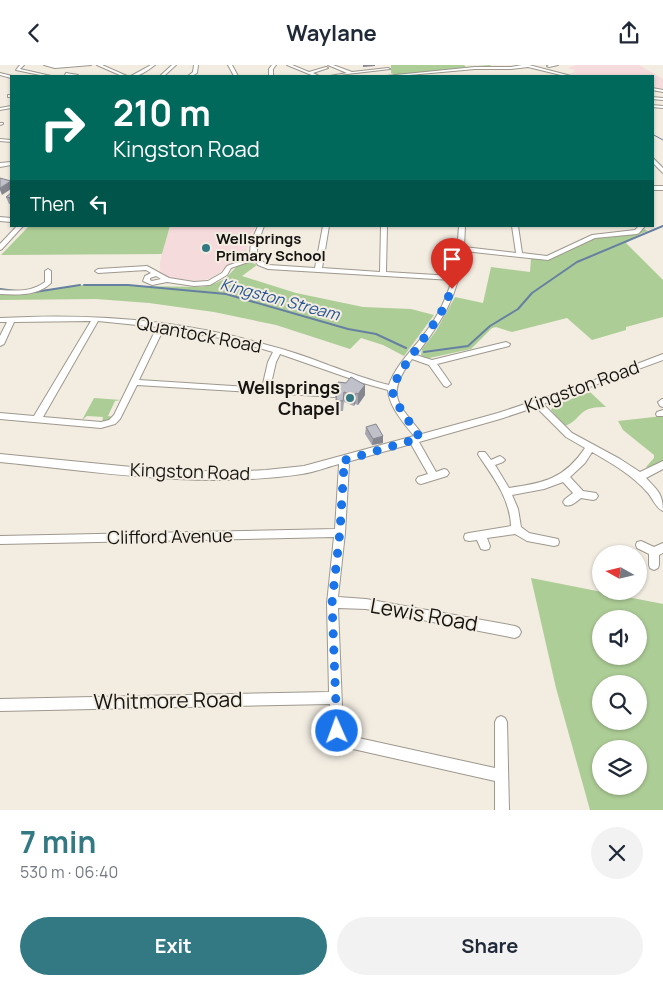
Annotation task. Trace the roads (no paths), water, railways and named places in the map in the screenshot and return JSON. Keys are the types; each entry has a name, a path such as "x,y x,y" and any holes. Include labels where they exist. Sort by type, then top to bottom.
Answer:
{"street":[{"path":"22,65 17,69 44,75"},
{"path":"46,65 55,67 89,65"},
{"path":"99,65 123,75"},
{"path":"136,75 153,65"},
{"path":"163,75 173,65"},
{"path":"289,65 314,75"},
{"path":"460,66 475,65"},
{"path":"413,75 474,67 493,66 511,68 525,65 555,75"},
{"path":"549,66 559,65"},
{"path":"309,73 328,67 351,73"},
{"path":"343,75 388,67"},
{"path":"22,75 28,72"},
{"path":"0,74 10,76"},
{"path":"67,75 76,75"},
{"path":"0,80 10,76"},
{"path":"654,161 663,171"},
{"path":"0,248 19,227"},
{"path":"261,227 252,250 254,258 261,264 274,269 456,278"},
{"path":"318,271 326,227"},
{"path":"382,274 384,227"},
{"path":"421,480 439,475 394,399 392,388 411,356 440,315 456,278 462,249 462,227"},
{"path":"515,227 519,255"},
{"path":"462,249 552,257 594,236 637,232 641,227"},
{"path":"156,274 148,277 146,281 152,283 167,280 194,284 210,283 225,273 229,267 254,258"},
{"path":"98,271 147,269 167,280"},
{"path":"0,292 28,291 43,287 48,283 48,271"},
{"path":"0,344 12,319"},
{"path":"37,419 96,319"},
{"name":"Quantock Road","path":"0,320 96,319 161,326 219,336 277,351 361,380 392,388"},
{"path":"0,416 101,425 109,424 117,417 161,326"},
{"path":"411,356 432,363 486,346 506,344"},
{"path":"265,391 272,362 277,351"},
{"name":"Kingston Road","path":"0,458 216,477 282,473 342,461 537,403 663,357"},
{"path":"432,363 447,384"},
{"path":"134,382 332,395"},
{"path":"537,403 569,435 617,461 639,477 654,493 663,507"},
{"path":"505,492 541,487 565,478 581,463 590,448"},
{"path":"482,454 505,492 516,520 516,529"},
{"path":"342,461 344,465 340,533 332,603 337,731 340,737 346,741 370,747 502,776"},
{"path":"489,464 500,461"},
{"path":"639,477 663,465"},
{"path":"565,478 580,494 593,496"},
{"path":"568,502 580,494"},
{"path":"469,537 516,529 527,537 554,542"},
{"name":"Clifford Avenue","path":"0,540 340,533"},
{"path":"480,535 485,547"},
{"path":"654,565 658,550"},
{"name":"Lewis Road","path":"332,603 366,604 515,632"},
{"name":"Whitmore Road","path":"0,705 336,698"},
{"path":"502,722 502,810"}],"waterway":[{"name":"Kingston Stream","path":"654,135 663,140"},
{"name":"Kingston Stream","path":"424,352 468,346 490,326 518,309 532,293 577,262 663,226"},
{"name":"Kingston Stream","path":"35,292 80,285"},
{"name":"Kingston Stream","path":"84,285 128,285 226,294 348,329 376,334 406,348"},
{"name":"Kingston Stream","path":"0,289 16,291"}],"place":[{"name":"Wellsprings Primary School","path":"206,248"},
{"name":"Wellsprings Chapel","path":"350,398"}]}
